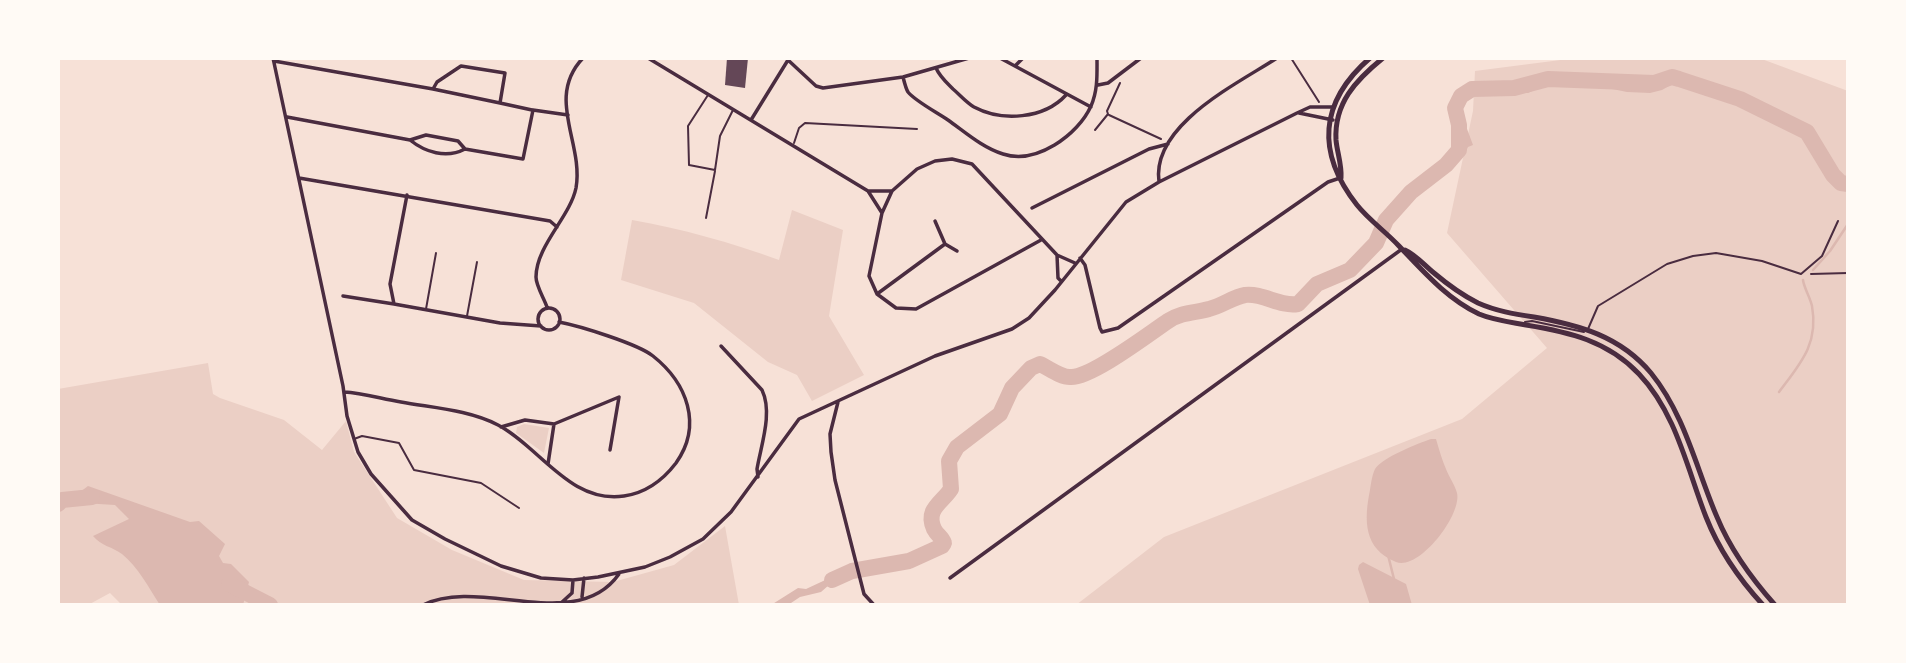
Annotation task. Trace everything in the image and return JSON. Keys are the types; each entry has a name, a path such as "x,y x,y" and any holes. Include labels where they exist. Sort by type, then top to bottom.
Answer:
{"main road":[{"path":"1341,178 1335,172 1330,152 1329,119 1345,82 1370,58"},
{"path":"1383,58 1353,86 1340,108 1336,140 1341,178 1346,190 1427,275 1466,306 1481,314 1585,338 1614,352 1645,381 1665,408 1718,544 1736,573 1763,605"},
{"path":"1402,249 1411,253 1460,293 1491,309 1589,329 1633,355 1663,389 1688,439 1726,537 1743,567 1775,605"}],"street":[{"path":"547,307 536,277 541,259 570,205 576,188 577,170 568,115 567,84 575,66 583,58"},
{"path":"648,58 868,191 881,213"},
{"path":"751,120 788,60 816,86 823,88 903,77 970,58"},
{"path":"1000,58 1091,107"},
{"path":"1015,66 1023,58"},
{"path":"903,77 908,92 989,148 1005,155 1035,155 1067,137 1091,107 1098,85 1097,58"},
{"path":"1098,85 1108,83 1141,58"},
{"path":"1159,182 1157,168 1168,144 1188,116 1277,58"},
{"path":"568,115 559,116 433,89 273,60 347,416 358,452 371,474 412,520 501,566 541,578 573,579 619,574 670,558 703,539 731,512 799,419 935,356 1012,329 1029,318 1126,202 1159,182 1297,113 1321,105 1340,108"},
{"path":"433,89 437,82 461,66 505,73 500,103"},
{"path":"936,68 939,75 973,107 999,115 1023,117 1059,103 1066,95"},
{"path":"410,139 422,149 454,155 465,149 523,159 533,110"},
{"path":"1297,113 1337,121"},
{"path":"286,117 410,139 426,135 458,141 465,149"},
{"path":"1032,208 1149,149 1168,144"},
{"path":"1041,240 916,309 896,308 877,294 869,276 881,213 892,191 917,169 935,161 952,159 972,164 1041,240 1058,255 1074,263"},
{"path":"299,178 550,221 557,227"},
{"path":"1080,258 1085,265 1102,332 1118,328 1328,182 1341,178"},
{"path":"868,191 892,191"},
{"path":"394,304 390,284 407,195"},
{"path":"934,221 945,244 957,251"},
{"path":"877,294 945,244"},
{"path":"950,578 1402,249"},
{"path":"1058,255 1058,278 1061,281"},
{"path":"343,296 508,324 541,326 549,330 555,328 559,322 559,315 554,309 547,307"},
{"path":"541,326 538,316 547,307"},
{"path":"344,392 475,415 501,427 579,489 599,495 623,496 643,490 662,479 677,461 687,442 690,419 687,400 679,382 652,355 582,326 559,322"},
{"path":"720,346 762,390 766,398 767,410 758,477"},
{"path":"501,427 525,420 554,424 619,397 610,450"},
{"path":"838,402 831,434 835,480 864,594 874,605"},
{"path":"548,464 554,424"},
{"path":"423,605 457,596 560,604 610,587 619,574"},
{"path":"581,599 584,594 584,578"},
{"path":"560,604 572,593 573,579"}],"lane":[{"path":"708,94 688,126 689,165 715,170"},
{"path":"706,218 720,136 733,110"},
{"path":"793,145 799,128 805,123 917,129"},
{"path":"1519,324 1532,321 1584,332 1589,329 1598,306 1667,264 1693,256 1716,253 1762,261 1801,274 1822,256 1838,221"},
{"path":"426,310 436,253"},
{"path":"467,317 477,262"},
{"path":"354,439 362,436 399,443 414,470 481,483 519,508"}],"path":[{"path":"1290,58 1321,105"},
{"path":"1095,130 1108,114 1128,66"},
{"path":"1108,114 1168,144"},
{"path":"1801,274 1848,273"}],"shaded area":[{"path":"1576,58 1759,58 1848,91 1848,605 1076,605 1164,537 1462,419 1547,348 1447,233 1473,111 1475,71"},
{"path":"1672,77 1730,94 1807,132 1833,175 1841,183 1848,184 1848,189 1837,187 1800,134 1780,126 1762,112 1749,109 1740,103 1676,82 1650,93 1627,92 1588,84 1545,85 1528,93 1472,93 1465,98 1460,110 1473,145 1411,199 1389,224 1386,221 1411,192 1446,165 1459,150 1459,125 1455,108 1461,96 1472,89 1514,88 1548,79 1653,83"},
{"path":"792,210 843,230 829,316 864,375 812,401 797,375 768,362 694,303 621,280 632,220 706,237 779,260"},
{"path":"1378,235 1383,238 1363,264 1349,274 1315,290 1305,302 1291,311 1263,299 1245,297 1213,311 1187,314 1177,319 1142,345 1086,378 1070,381 1036,368 1013,390 1003,417 959,448 956,453 954,489 939,506 934,519 947,539 946,549 910,564 865,574 864,570 909,561 942,546 944,543 934,529 932,516 933,511 951,489 949,461 957,447 1000,414 1012,388 1031,368 1040,364 1062,376 1079,376 1120,354 1173,318 1183,314 1214,308 1245,295 1259,296 1284,304 1298,304 1317,284 1350,270 1375,243"},
{"path":"208,363 213,394 284,420 322,450 346,421 354,452 397,518 452,550 524,580 613,582 674,565 725,526 739,605 122,605 110,593 88,605 58,605 58,389"},
{"path":"524,424 549,428 544,453 516,433 517,427"},
{"path":"1436,439 1457,493 1457,503 1446,527 1427,550 1405,563 1396,562 1377,549 1368,532 1367,512 1373,474 1385,460"},
{"path":"88,486 190,522 199,521 225,544 219,556 223,563 231,564 249,582 243,605 160,605 128,559 93,536 129,519 115,505 67,502"},
{"path":"1363,562 1406,584 1412,605 1370,605 1358,569"},
{"path":"851,568 853,575 829,585 821,592 800,597 788,605 771,605 798,588 806,589"}],"building":[{"path":"727,58 748,58 745,88 725,85"}],"waterway":[{"path":"832,580 852,571 909,561 942,546 944,543 934,529 932,516 951,489 949,461 957,447 1000,414 1012,388 1031,368 1040,364 1062,376 1079,376 1105,363 1178,316 1214,308 1245,295 1259,296 1284,304 1298,304 1317,284 1350,270 1376,243 1386,220 1411,192 1446,165 1459,150 1459,125 1455,108 1461,96 1472,89 1514,88 1548,79 1654,83 1672,77 1740,99 1807,132 1833,175 1841,183 1848,184"},
{"path":"1813,270 1848,224"},
{"path":"1779,392 1806,353 1813,332 1812,306 1803,280"},
{"path":"58,504 62,500 92,497"},
{"path":"1388,555 1394,579"},
{"path":"229,584 270,605"}]}
